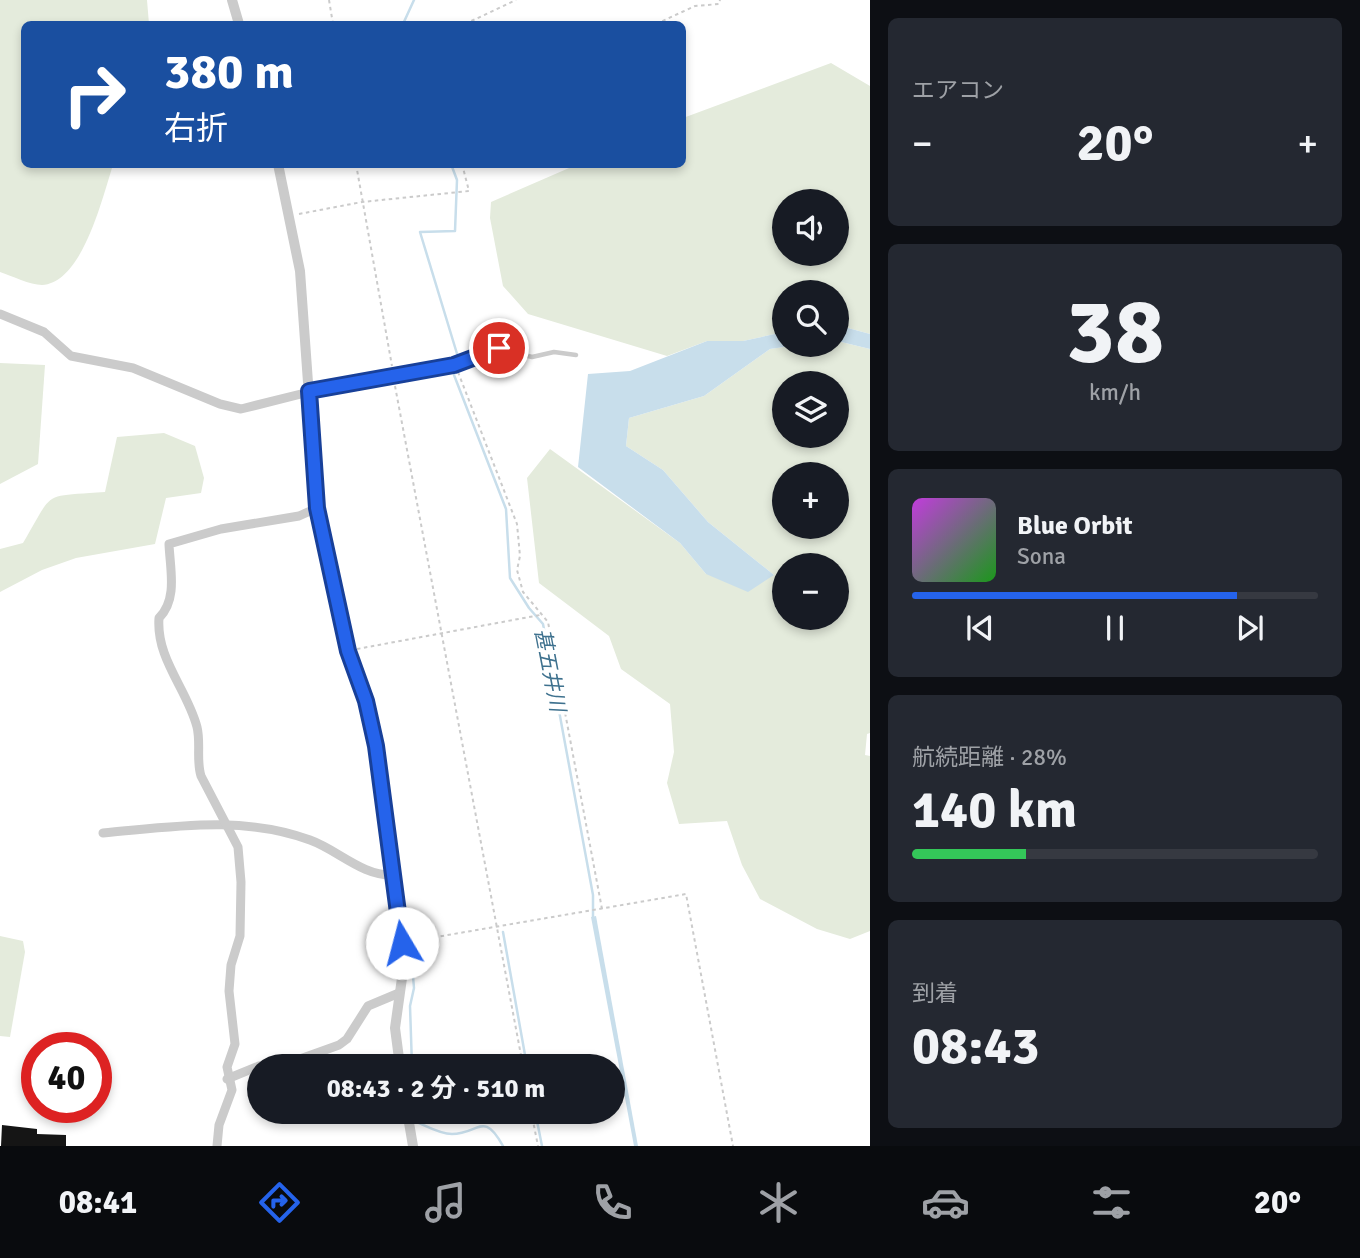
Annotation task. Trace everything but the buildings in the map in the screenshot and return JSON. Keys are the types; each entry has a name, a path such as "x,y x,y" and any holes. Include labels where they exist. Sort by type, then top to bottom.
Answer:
{"street":[{"path":"232,0 238,21"},
{"path":"279,168 291,215 300,271 317,508 348,651 366,701 376,746 402,943 396,1028 399,1054"},
{"path":"0,314 44,332 71,356 133,368 220,404 242,409 309,391 454,365"},
{"path":"217,1146 219,1125 232,1090 227,1079 227,1067 235,1044 229,991 232,965 240,936 241,882 238,847 201,776 197,765 197,727 160,644 159,618 169,608 171,598 169,544 221,529 299,516 317,508"},
{"path":"103,833 227,823 310,840 377,875 393,875"},
{"path":"314,1054 339,1045 347,1039 368,1006 399,993"},
{"path":"227,1079 247,1071"},
{"path":"409,1124 412,1146"}],"lane":[{"path":"454,365 499,348 531,357 554,352 576,355"}],"path":[{"path":"329,0 332,21"},
{"path":"471,21 516,0"},
{"path":"662,21 695,6 719,4 720,0"},
{"path":"357,168 521,1054"},
{"path":"291,215 362,202 469,191 463,168"},
{"path":"454,365 473,405 517,524 517,570 523,592 548,622 602,909"},
{"path":"348,651 541,615"},
{"path":"402,943 686,894 733,1146"},
{"path":"534,1124 538,1146"}],"green space":[{"path":"0,0 147,0 149,21 21,21 21,168 112,168 89,236 69,270 56,280 42,285 0,272"},
{"path":"831,63 870,86 870,334 849,328 849,280 772,280 772,335 743,341 707,341 667,356 528,314 503,286 490,218 491,202 569,168 686,168 686,117"},
{"path":"849,344 870,349 870,733 867,734 865,755 870,756 870,931 850,939 817,929 760,899 742,865 727,821 679,824 667,783 674,752 670,704 621,669 609,636 539,583 527,478 550,449 680,543 706,574 772,575 772,630 849,630 849,553 772,553 772,573 708,522 663,470 626,446 629,418 704,396 770,349 772,357 849,357"},
{"path":"0,363 45,365 38,464 0,484"},
{"path":"164,433 195,446 204,478 201,493 166,498 155,544 76,558 42,570 0,592 0,549 23,543 46,504 59,496 105,492 117,437"},
{"path":"0,936 23,941 25,952 10,1037 0,1036"}],"water":[{"path":"849,328 870,334 870,349 849,344"},
{"path":"772,335 772,349 704,396 629,418 626,446 663,470 708,522 772,573 772,576 748,592 706,574 680,543 578,467 588,374 630,371 707,341 743,341"},
{"path":"596,916 621,1054 617,1054 591,917"},
{"path":"625,1075 638,1146 634,1146 625,1098"}],"waterway":[{"name":"甚五井川","path":"404,21 414,0"},
{"name":"甚五井川","path":"452,168 457,180 455,231 420,232 458,357 454,375 506,509 510,578 543,624 593,895 593,917"},
{"path":"503,932 525,1054"},
{"path":"412,1054 410,1006 414,988 412,964 416,949"},
{"path":"421,1124 452,1134 485,1126 496,1135 503,1146"},
{"path":"538,1124 542,1146"}],"route":[{"path":"402,943 376,746 366,701 348,651 317,508 309,391 454,365 499,348"}]}
